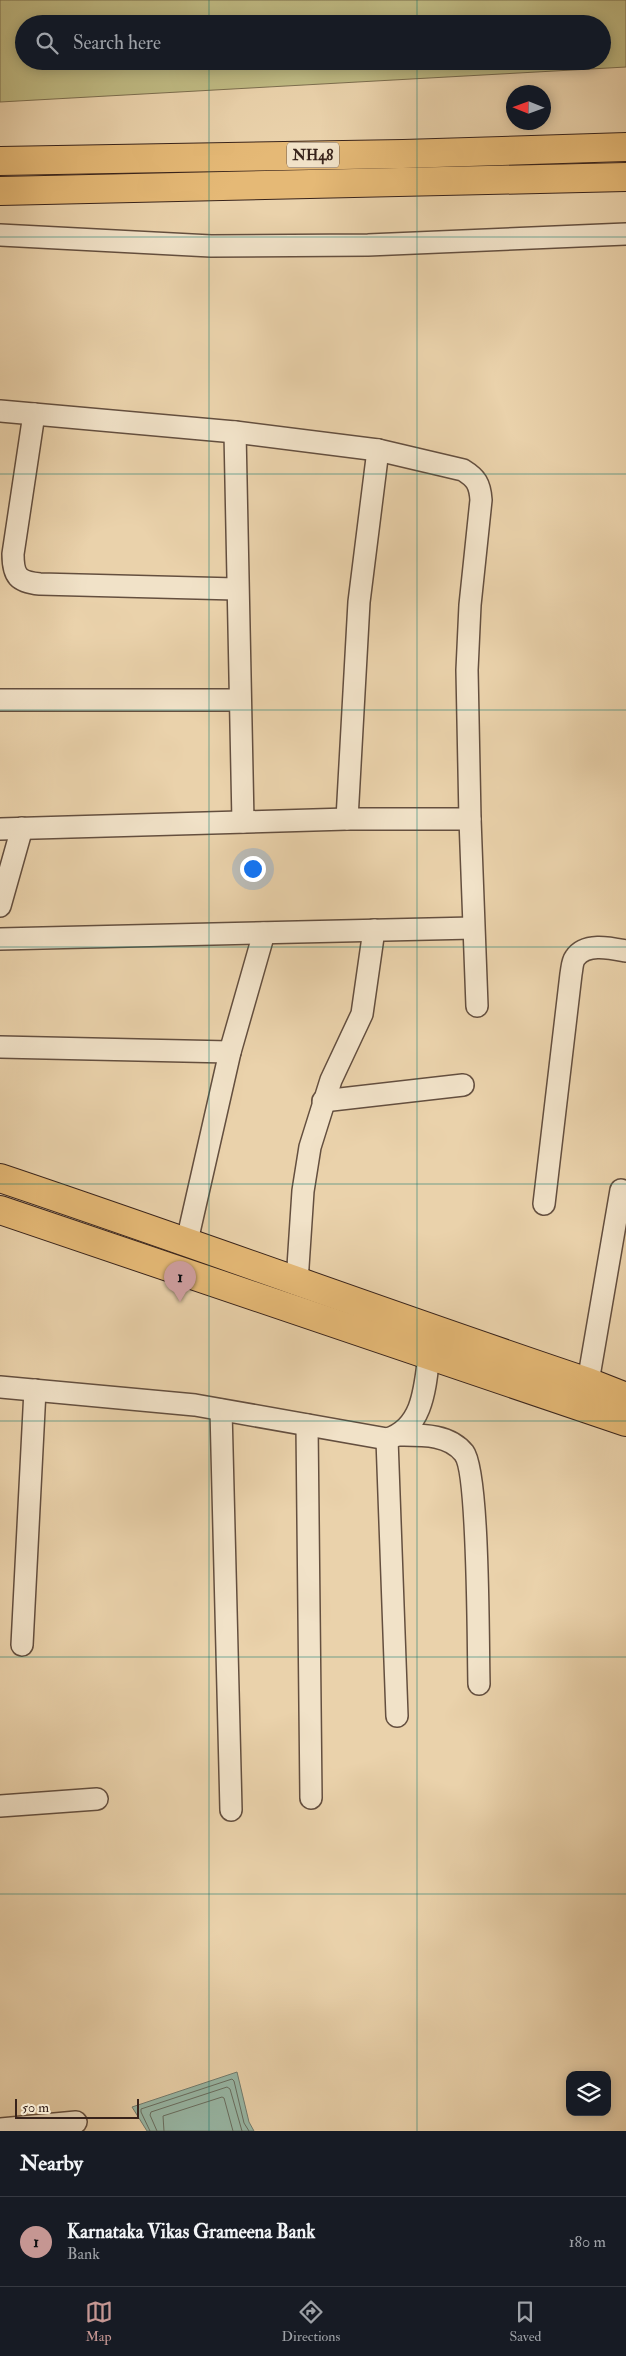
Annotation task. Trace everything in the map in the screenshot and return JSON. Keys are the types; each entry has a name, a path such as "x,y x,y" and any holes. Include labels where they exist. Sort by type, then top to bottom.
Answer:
{"main road":[{"name":"NH48","path":"0,161 403,154 626,147"},
{"name":"NH48","path":"0,191 626,177"},
{"path":"0,1178 187,1241 432,1330 588,1382 626,1397"},
{"path":"0,1210 428,1357 626,1422"}],"street":[{"path":"0,235 211,246 368,245 626,234"},
{"path":"0,411 234,432 378,450 463,470 474,477 480,487 481,517 470,605 467,670 473,928 477,1006"},
{"path":"34,414 13,554 13,568 19,578 26,583 40,584 236,589"},
{"path":"234,432 242,822"},
{"path":"347,819 359,602 378,450"},
{"path":"0,700 239,700"},
{"path":"0,828 347,819 470,819"},
{"path":"0,906 22,828"},
{"path":"0,939 473,928"},
{"path":"297,1282 303,1191 310,1147 324,1101 362,1014 374,930"},
{"path":"187,1241 230,1052 264,932"},
{"path":"544,1204 570,974 575,958 583,951 594,948 626,951"},
{"path":"0,1046 230,1052"},
{"path":"324,1101 463,1085"},
{"path":"588,1382 621,1190"},
{"path":"394,1437 411,1424 421,1405 432,1330"},
{"path":"0,1387 195,1405 307,1425 394,1437 435,1436 455,1445 465,1454 469,1465 474,1507 479,1684"},
{"path":"22,1645 35,1390"},
{"path":"221,1410 231,1810"},
{"path":"307,1425 311,1798"},
{"path":"394,1437 397,1716"},
{"path":"0,1806 97,1799"},
{"path":"0,2129 76,2122"}],"shaded area":[{"path":"0,0 626,0 626,67 611,68 611,15 15,15 15,70 572,70 0,102"}],"water":[{"path":"237,2072 249,2122 254,2131 147,2131 132,2107"}],"place":[{"name":"Karnataka Vikas Grameena Bank","path":"180,1302"}]}
